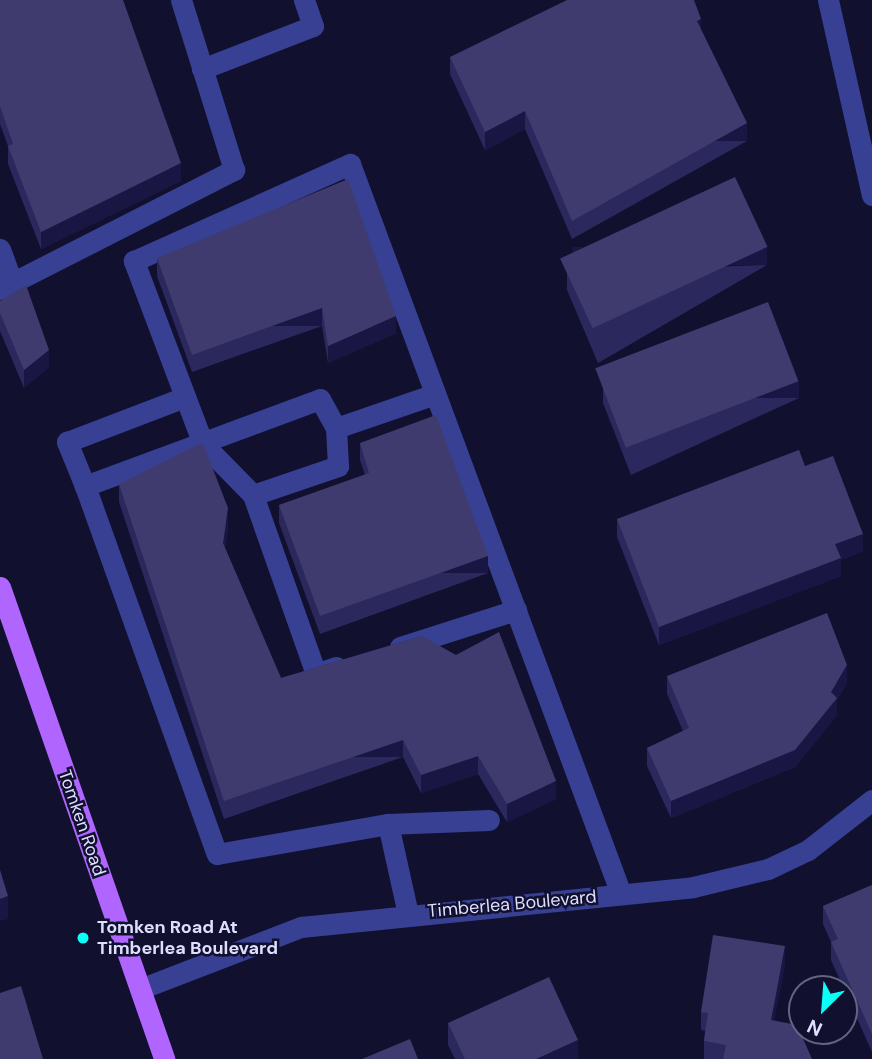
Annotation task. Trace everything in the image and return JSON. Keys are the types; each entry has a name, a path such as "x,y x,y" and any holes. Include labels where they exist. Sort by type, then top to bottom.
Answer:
{"main road":[{"name":"Tomken Road","path":"0,587 164,1059"}],"street":[{"path":"0,249 6,285 234,170 181,0"},
{"path":"202,69 313,26 304,0"},
{"path":"828,0 872,195"},
{"path":"356,661 316,674 253,495 202,441 134,261 350,164 621,894"},
{"path":"336,428 436,394"},
{"path":"185,397 67,442 218,854 388,824 489,820"},
{"path":"85,486 320,399 336,428 338,466 253,495"},
{"path":"383,652 516,610"},
{"name":"Timberlea Boulevard","path":"140,989 300,927 693,887 768,869 808,850 872,800"},
{"path":"388,824 408,914"}],"building":[{"path":"0,0 123,0 181,163 41,232 8,146 13,144 0,106"},
{"path":"567,0 694,0 701,19 697,21 747,123 572,221 525,111 485,132 450,57"},
{"path":"735,177 768,247 593,328 560,259"},
{"path":"348,179 396,316 328,346 322,308 192,355 157,258"},
{"path":"26,285 49,350 24,370 0,313 0,301"},
{"path":"768,302 798,381 626,448 595,368"},
{"path":"436,415 488,556 320,616 279,505 369,473 360,443"},
{"path":"201,443 228,508 223,543 281,678 422,636 456,655 499,632 556,781 507,804 478,756 421,775 403,740 224,801 119,484"},
{"path":"799,450 805,466 833,456 863,534 835,544 841,558 659,627 617,519"},
{"path":"827,613 847,665 831,692 837,698 795,750 671,801 647,748 689,728 667,676"},
{"path":"0,870 8,896 0,899"},
{"path":"872,885 872,1034 858,1003 858,975 846,975 831,942 838,939 823,906"},
{"path":"713,935 785,946 771,1020 788,1023 788,1045 806,1045 812,1059 723,1059 726,1045 704,1041 708,1013 701,1012"},
{"path":"549,977 578,1040 536,1059 465,1059 448,1023"},
{"path":"21,986 43,1059 0,1059 0,993"},
{"path":"410,1039 418,1059 362,1059"}],"place":[{"name":"Tomken Road At Timberlea Boulevard","path":"83,938"}]}
